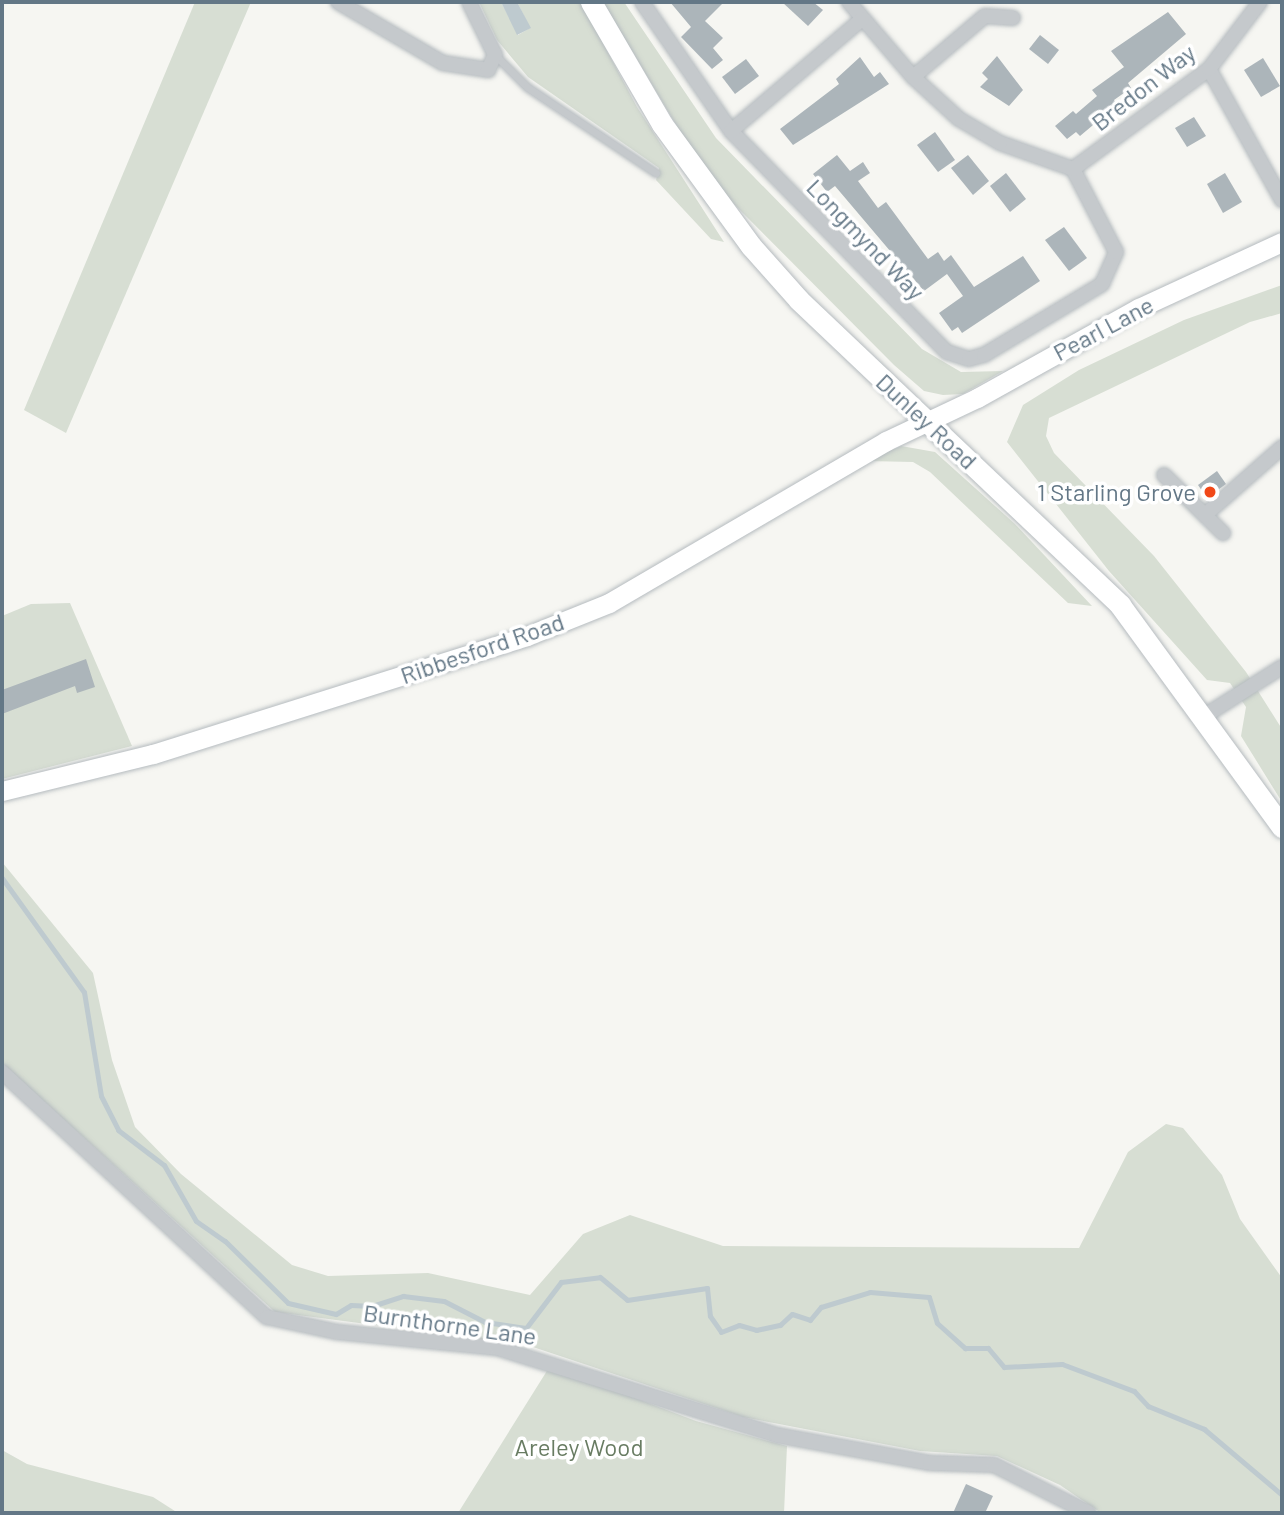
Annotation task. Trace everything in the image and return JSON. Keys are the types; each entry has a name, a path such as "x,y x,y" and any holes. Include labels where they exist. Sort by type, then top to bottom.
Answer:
{"main road":[{"name":"Dunley Road","path":"591,2 662,124 743,237 799,300 1121,605 1206,715 1282,827"},
{"name":"Pearl Lane","path":"928,422 1139,308 1282,242"},
{"name":"Ribbesford Road","path":"2,791 153,754 527,636 631,591 928,422"}],"street":[{"path":"338,2 453,67 488,70 495,55 469,2"},
{"name":"Longmynd Way","path":"642,2 731,131 937,344 959,358 984,355 1086,296 1111,273 1116,252 1073,169"},
{"path":"849,2 913,77 959,119 1000,143 1073,169"},
{"name":"Bredon Way","path":"1073,169 1209,69 1260,2"},
{"path":"913,77 985,16 1013,18"},
{"path":"731,131 862,19"},
{"path":"1209,69 1282,200"},
{"path":"1205,515 1254,468 1282,447"},
{"path":"1164,475 1223,533"},
{"path":"1206,715 1282,667"},
{"name":"Burnthorne Lane","path":"2,1072 267,1317 337,1332 497,1348 776,1435 930,1463 994,1465 1089,1513"}],"lane":[{"path":"495,55 527,87 656,173"}],"green space":[{"path":"195,2 251,2 66,433 24,410"},
{"path":"479,2 501,2 518,35 530,28 517,2 581,2 637,107 724,242 711,239 656,180 659,168 528,77 497,40"},
{"path":"603,2 624,2 716,138 922,349 961,372 1003,371 963,394 943,395 924,391 894,365 733,203 685,140"},
{"path":"1282,285 1282,313 1250,322 1049,418 1046,436 1054,453 1154,556 1246,672 1282,729 1282,802 1241,736 1246,707 1230,683 1207,680 1109,571 1007,442 1023,405 1079,370 1184,320"},
{"path":"901,446 935,452 1015,524 1092,606 1068,603 930,472 913,462 867,461"},
{"path":"70,603 132,746 2,779 2,616 31,604"},
{"path":"2,862 93,973 112,1060 135,1127 181,1174 292,1265 328,1276 428,1273 530,1295 583,1234 630,1215 723,1246 1079,1248 1128,1152 1166,1124 1183,1128 1222,1175 1240,1219 1282,1278 1282,1513 1101,1513 1060,1485 997,1456 920,1451 743,1417 527,1345 275,1312 2,1063"},
{"name":"Areley Wood","path":"550,1366 696,1421 787,1446 784,1513 458,1513"},
{"path":"2,1450 27,1464 153,1497 178,1513 2,1513"}],"shaded area":[{"path":"501,2 517,2 531,28 517,35"}],"building":[{"path":"670,2 724,2 705,21 723,38 713,48 723,60 712,69 681,37 691,27"},
{"path":"782,2 813,2 823,10 808,26"},
{"path":"1168,12 1186,34 1128,83 1131,88 1114,100 1117,105 1080,136 1076,132 1067,139 1055,126 1073,111 1076,114 1097,96 1092,90 1124,67 1111,51"},
{"path":"1040,35 1059,50 1048,64 1029,49"},
{"path":"997,56 1023,90 1009,106 980,87 988,79 982,73"},
{"path":"860,57 874,77 880,72 889,84 793,145 780,129 839,84 836,79"},
{"path":"1263,58 1280,86 1261,97 1244,70"},
{"path":"746,59 759,76 735,94 722,77"},
{"path":"1194,117 1206,136 1187,147 1175,128"},
{"path":"935,132 955,160 938,172 917,145"},
{"path":"837,155 850,171 863,162 870,173 858,181 878,208 886,202 928,259 938,252 944,261 951,255 974,287 1023,256 1040,281 962,333 958,327 952,331 939,313 963,296 947,274 924,291 835,186 827,192 813,174"},
{"path":"968,155 989,181 973,195 951,168"},
{"path":"1006,173 1026,199 1010,212 990,186"},
{"path":"1225,173 1242,202 1223,213 1207,184"},
{"path":"1064,227 1087,258 1069,271 1045,240"},
{"name":"1 Starling Grove","path":"1217,471 1226,484 1207,498 1198,485"},
{"path":"86,659 95,687 77,693 75,686 2,714 2,690"},
{"path":"966,1484 993,1496 985,1513 953,1513"}],"waterway":[{"path":"2,878 84,992 101,1096 118,1130 164,1165 196,1221 225,1241 288,1303 336,1314 351,1305 372,1306 403,1296 444,1301 485,1322 526,1328 561,1282 600,1277 627,1300 707,1288 710,1316 721,1332 739,1325 756,1330 780,1325 792,1314 810,1320 821,1307 870,1292 929,1297 937,1323 965,1348 988,1348 1004,1367 1062,1364 1134,1391 1148,1406 1204,1429 1282,1495"}],"place":[{"name":"1 Starling Grove","path":"1210,492"}]}
